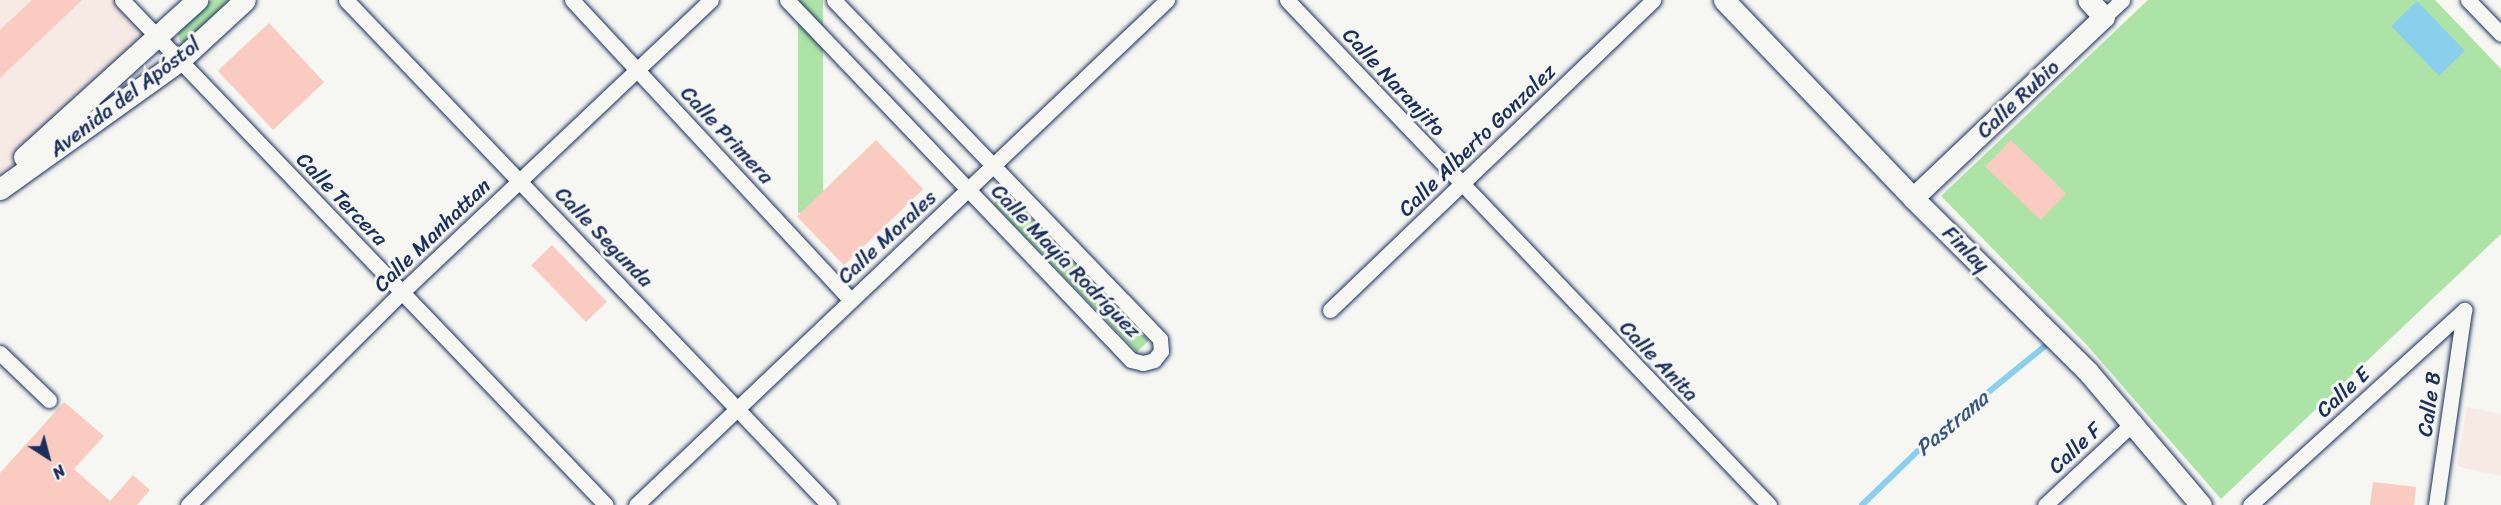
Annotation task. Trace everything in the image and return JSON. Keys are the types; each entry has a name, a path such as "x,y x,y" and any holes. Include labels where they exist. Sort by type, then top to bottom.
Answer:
{"street":[{"name":"Calle Tercera","path":"122,0 606,505"},
{"name":"Avenida del Apóstol","path":"0,179 197,0"},
{"name":"Avenida del Apóstol","path":"0,189 180,60 245,0"},
{"name":"Calle Segunda","path":"346,0 520,179 829,505"},
{"name":"Calle Primera","path":"572,0 851,300"},
{"name":"Calle Manhattan","path":"188,505 402,292 711,0"},
{"name":"Calle Mayía Rodríguez","path":"787,0 1131,360 1143,363 1154,360 1161,351 1160,339 834,0"},
{"name":"Calle Morales","path":"636,505 1167,0"},
{"name":"Calle Naranjito","path":"1287,0 1520,246"},
{"name":"Calle Alberto Gonzalez","path":"1330,310 1653,0"},
{"name":"Finlay","path":"1724,0 1913,198 2089,373 2134,422 2201,505"},
{"path":"2088,0 2104,17"},
{"name":"Calle Rubio","path":"1913,198 2122,0"},
{"path":"2468,0 2501,34"},
{"name":"Calle Anita","path":"1520,246 1769,505"},
{"name":"Calle E","path":"2250,505 2464,310"},
{"name":"Calle B","path":"2436,505 2464,310"},
{"path":"0,353 49,400"},
{"name":"Calle F","path":"2045,505 2134,422"}],"shaded area":[{"path":"0,0 122,0 157,37 0,175"},
{"path":"2467,407 2501,414 2501,476 2457,466"}],"green space":[{"path":"212,0 231,0 184,43 180,41 178,32"},
{"path":"798,0 823,0 823,213 798,213"},
{"path":"2148,0 2435,0 2501,69 2501,234 2221,499 2085,343 1941,196"},
{"path":"1006,192 1149,340 1137,352 994,204"}],"water":[{"path":"2417,1 2465,51 2439,76 2391,26"}],"building":[{"path":"32,0 82,0 0,78 0,30"},
{"path":"269,23 324,82 273,130 218,71"},
{"path":"876,140 923,189 844,265 797,216"},
{"path":"2011,140 2066,193 2041,220 1985,167"},
{"path":"552,245 607,302 586,322 531,265"},
{"path":"64,402 104,436 74,469 110,501 133,475 150,490 137,505 0,505 0,473"},
{"path":"2373,482 2416,487 2414,505 2370,505"}],"waterway":[{"name":"Pastrana","path":"1862,505 1926,443 2046,345"}]}
